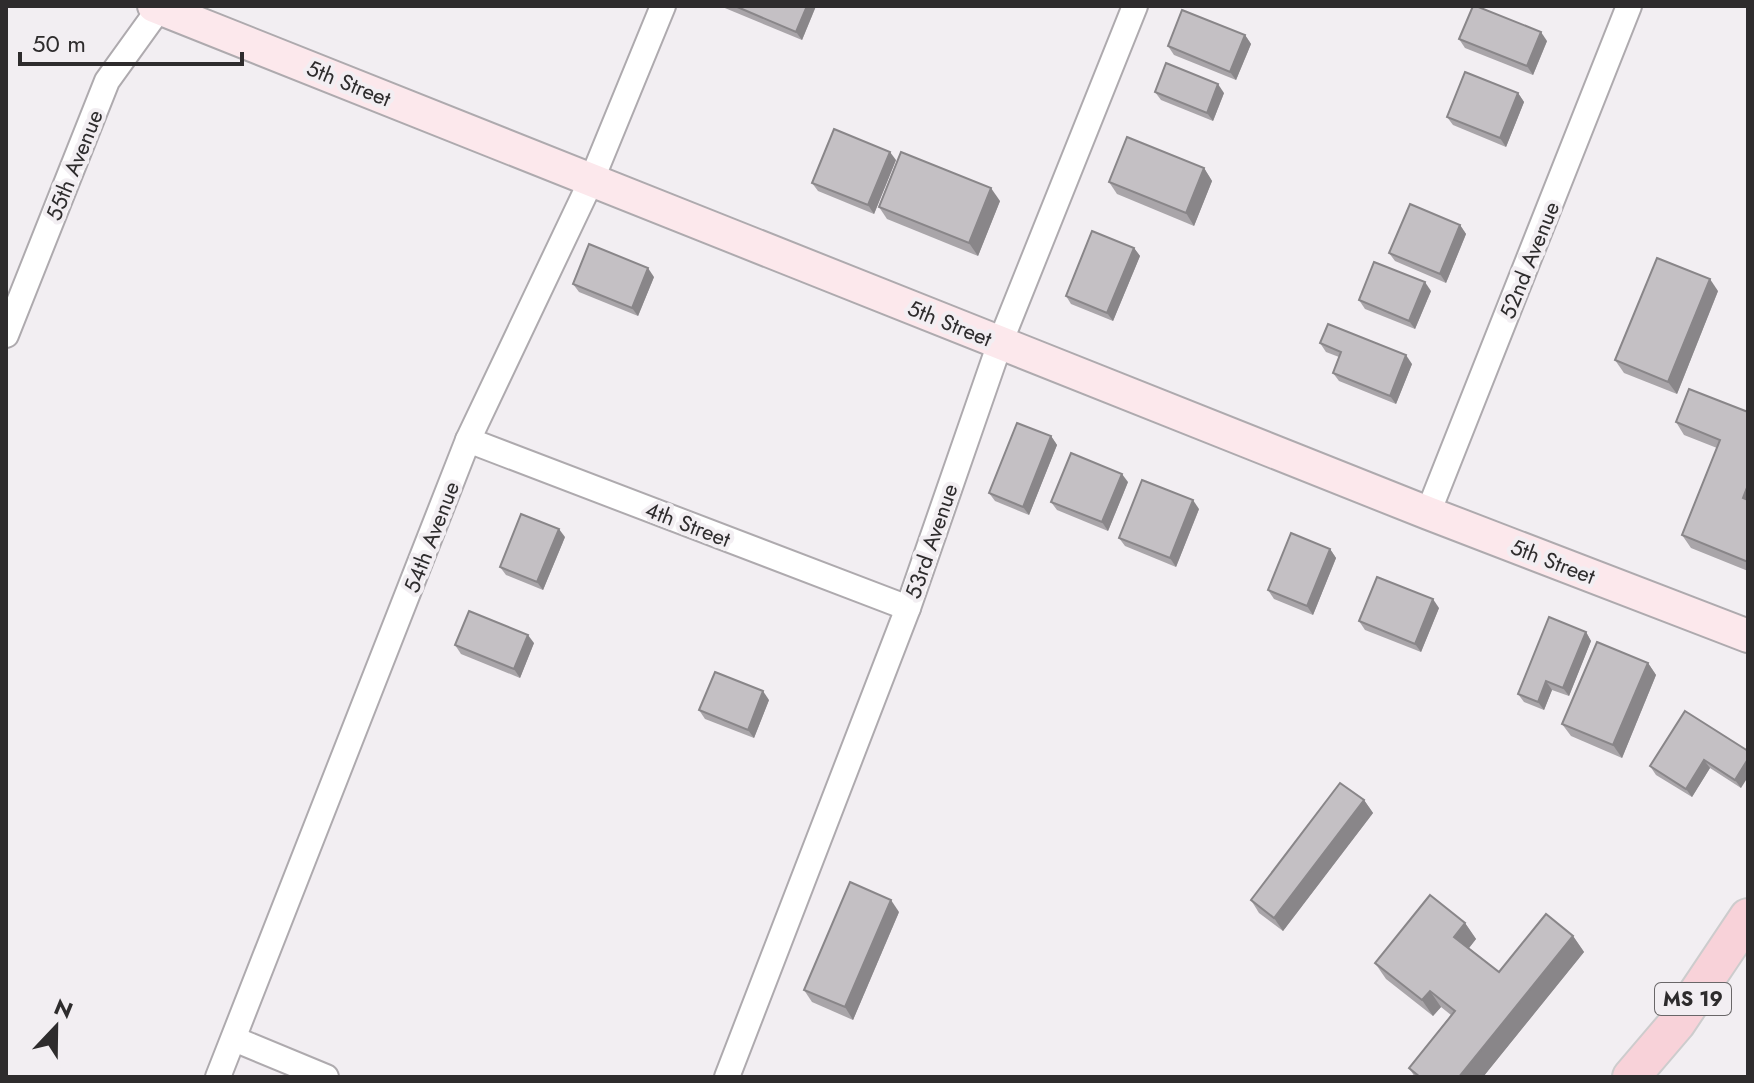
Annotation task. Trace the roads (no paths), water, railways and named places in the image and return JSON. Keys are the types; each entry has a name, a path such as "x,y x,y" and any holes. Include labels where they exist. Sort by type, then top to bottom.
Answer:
{"main road":[{"name":"MS 19","path":"1631,1077 1677,1023 1748,917"}],"street":[{"name":"54th Avenue","path":"218,1077 468,440 592,179 663,6"},
{"name":"53rd Avenue","path":"727,1077 908,608 1000,343 1135,6"},
{"name":"52nd Avenue","path":"1428,513 1629,6"},
{"name":"5th Street","path":"158,7 1428,513 1748,636"},
{"name":"55th Avenue","path":"6,335 107,81 158,7"},
{"name":"4th Street","path":"468,440 908,608"},
{"path":"234,1039 326,1077"}]}
